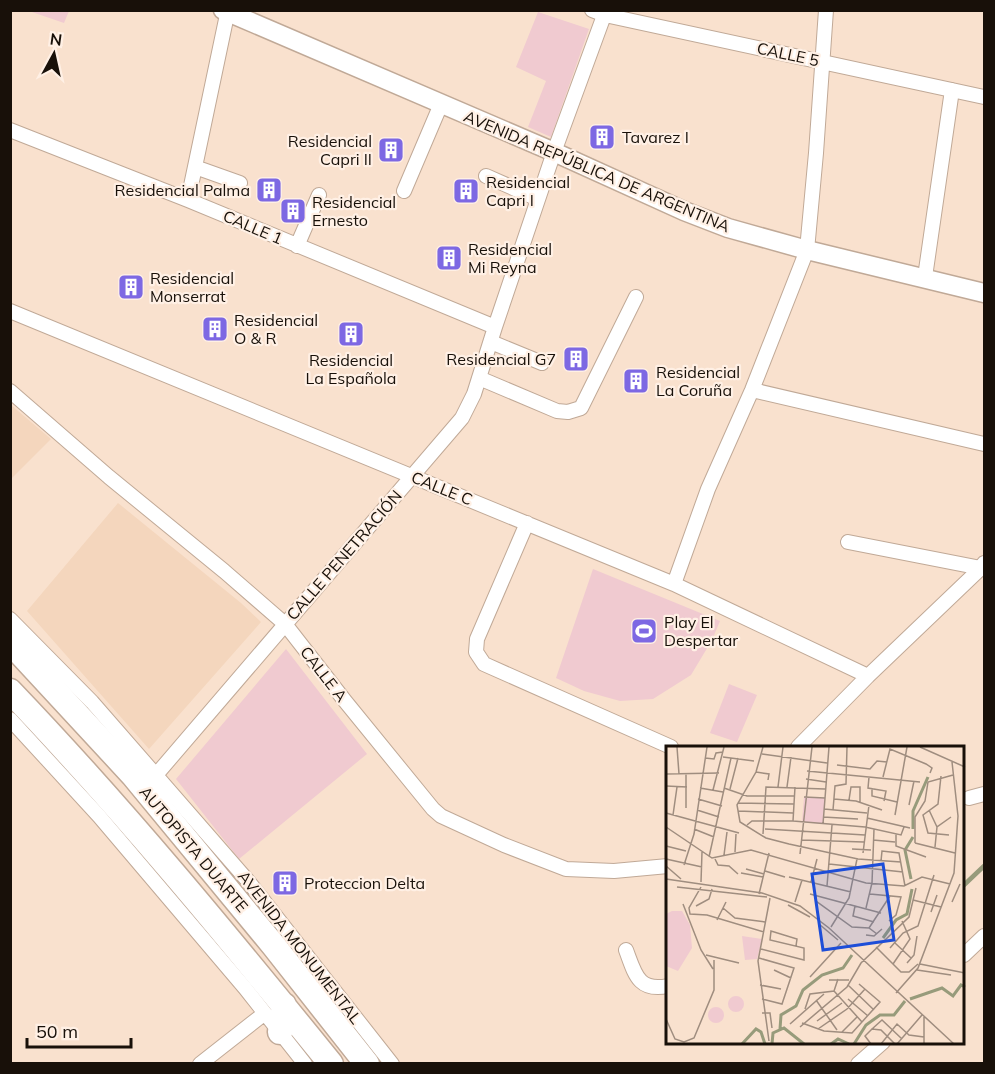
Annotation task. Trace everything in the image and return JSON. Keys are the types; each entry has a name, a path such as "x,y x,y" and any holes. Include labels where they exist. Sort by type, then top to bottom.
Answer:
{"highway":[{"name":"AUTOPISTA DUARTE","path":"10,642 133,775 274,946 367,1064"},
{"name":"AUTOPISTA DUARTE","path":"10,691 56,739 203,907 274,1009 312,1039 331,1064"},
{"path":"274,1009 283,1035 312,1039"}],"main road":[{"name":"AVENIDA REPÚBLICA DE ARGENTINA","path":"226,11 684,211 728,228 807,250 984,293"}],"street":[{"path":"674,584 708,489 752,390 807,250 826,10"},
{"path":"188,200 226,11"},
{"name":"CALLE 5","path":"601,12 984,97"},
{"name":"CALLE PENETRACIÓN","path":"156,775 462,418 479,378 601,12"},
{"path":"925,278 952,90"},
{"path":"404,191 441,104"},
{"name":"CALLE 1","path":"10,130 188,200 495,327"},
{"path":"195,167 240,183"},
{"path":"486,176 538,199"},
{"path":"297,246 319,195"},
{"path":"479,378 557,411 568,412 581,408 636,297"},
{"name":"CALLE C","path":"11,312 674,584 868,676"},
{"path":"491,342 542,363"},
{"path":"752,390 984,444"},
{"name":"CALLE A","path":"10,392 285,624 345,701 441,816 504,845 566,869 614,871 666,866"},
{"path":"527,524 477,639 476,652 483,664 669,746"},
{"path":"848,542 983,566"},
{"path":"799,746 983,566"},
{"name":"AVENIDA MONUMENTAL","path":"10,619 92,702 248,881 392,1064"},
{"path":"10,718 274,1009 200,1064"},
{"path":"969,798 984,794"},
{"path":"965,953 984,936"},
{"path":"626,950 640,982 652,988 666,986"},
{"path":"283,1035 305,1064"},
{"path":"858,1064 881,1044"}],"shaded area":[{"path":"69,10 64,23 29,11"},
{"path":"538,12 589,29 551,137 528,127 546,81 516,67"},
{"path":"11,405 51,439 11,479"},
{"path":"118,503 241,603 261,622 149,749 27,611"},
{"name":"Play El Despertar","path":"593,569 720,621 712,640 691,675 653,699 620,701 584,691 556,678"},
{"path":"286,649 367,754 239,859 176,779"},
{"path":"729,684 757,695 737,742 710,733"}],"waterway":[{"path":"965,884 984,866"}],"place":[{"name":"Tavarez I","path":"602,137"},
{"name":"Residencial Capri II","path":"391,150"},
{"name":"Residencial Palma","path":"269,190"},
{"name":"Residencial Capri I","path":"466,191"},
{"name":"Residencial Ernesto","path":"293,211"},
{"name":"Residencial Mi Reyna","path":"449,258"},
{"name":"Residencial Monserrat","path":"131,287"},
{"name":"Residencial O & R","path":"215,329"},
{"name":"Residencial La Española","path":"351,334"},
{"name":"Residencial G7","path":"576,359"},
{"name":"Residencial La Coruña","path":"636,381"},
{"name":"Play El Despertar","path":"644,631"},
{"name":"Proteccion Delta","path":"285,883"}]}
